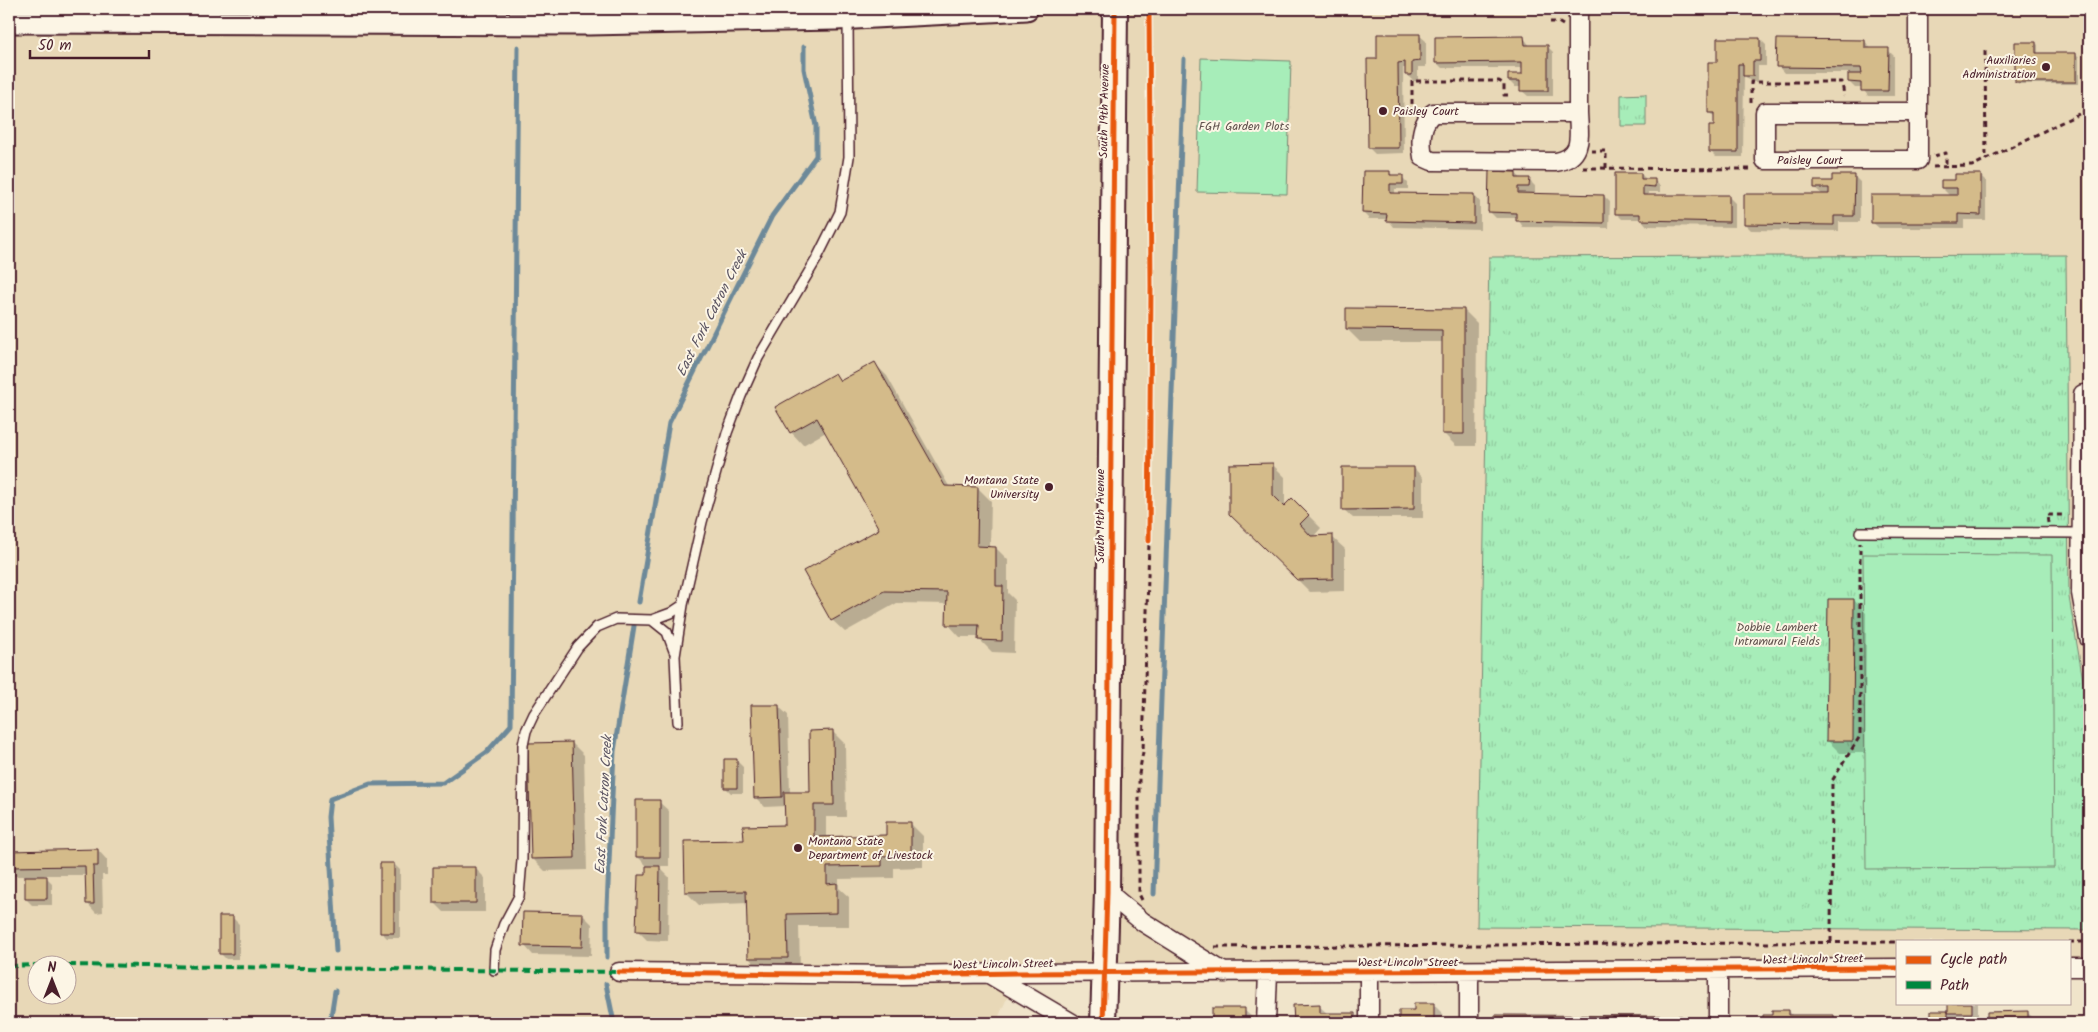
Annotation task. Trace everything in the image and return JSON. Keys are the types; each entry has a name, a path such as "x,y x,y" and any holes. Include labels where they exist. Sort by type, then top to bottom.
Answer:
{"main road":[{"name":"South 19th Avenue","path":"1103,1023 1103,973 1108,892 1115,9"}],"street":[{"path":"9,22 461,17 599,24 848,19 1027,9"},
{"path":"1578,9 1579,139 1576,159 1556,162 1446,162 1432,161 1423,157 1421,145 1426,119 1433,113 1578,113"},
{"path":"1918,9 1918,112 1922,163"},
{"name":"Paisley Court","path":"1918,112 1765,112 1765,160 1922,163"},
{"path":"2083,394 2086,416 2082,515 2084,544 2081,592 2089,638"},
{"path":"1108,892 1143,922 1226,973"},
{"path":"2070,967 2089,966"},
{"name":"West Lincoln Street","path":"619,972 894,975 1896,968"},
{"path":"1718,970 1718,1023"},
{"path":"1369,972 1369,1023"},
{"path":"1469,972 1469,1023"},
{"path":"1266,1023 1268,973"},
{"name":"West Lincoln Street","path":"988,974 1072,1023"}],"lane":[{"path":"675,656 683,605 714,474 741,396 758,358 816,260 840,212 849,157 848,19"},
{"path":"1860,532 2048,533 2084,544"},
{"path":"494,970 495,950 504,924 519,896 522,860 524,745 526,731 534,714 578,647 596,627 616,619 652,620 671,613 683,605"},
{"path":"652,620 667,632 673,645 678,722"}],"path":[{"path":"1550,22 1558,22 1564,28"},
{"path":"1985,51 1986,160"},
{"path":"1412,119 1412,81 1499,81 1504,84 1504,95 1513,95"},
{"path":"1751,110 1752,82 1842,82 1844,97 1853,97"},
{"path":"1922,163 1946,167 1972,166 2089,109"},
{"path":"1576,159 1606,151 1606,168"},
{"path":"1922,163 1946,153 1946,167"},
{"path":"1576,159 1606,168 1761,168"},
{"path":"2048,533 2048,515 2082,515"},
{"path":"1145,908 1139,894 1139,774 1143,752 1149,531"},
{"path":"1831,942 1832,781 1860,736 1860,532"},
{"path":"1214,946 1896,942"},
{"path":"2070,942 2089,942"}],"shaded area":[{"name":"Montana State University","path":"9,9 2089,9 2089,967 2070,967 2070,940 1896,940 1896,968 1018,973 996,1023 9,1023"}],"green space":[{"name":"FGH Garden Plots","path":"1201,58 1291,61 1287,194 1197,192"},
{"path":"1646,94 1646,126 1621,126 1621,95"},
{"name":"Dobbie Lambert Intramural Fields","path":"2066,255 2069,597 2086,698 2085,930 1477,927 1489,257"},
{"path":"1863,554 2052,555 2054,868 1866,869"}],"building":[{"name":"Paisley Court","path":"1377,34 1420,34 1420,61 1412,62 1412,75 1405,75 1405,62 1398,63 1399,148 1368,148 1367,59 1377,59"},
{"path":"1524,36 1525,45 1548,45 1548,91 1520,91 1520,81 1508,81 1508,74 1522,74 1522,62 1435,63 1435,37"},
{"path":"1717,38 1760,38 1760,61 1753,61 1753,76 1743,76 1743,64 1738,64 1738,152 1709,152 1709,126 1714,126 1714,113 1708,113 1708,62 1717,62"},
{"path":"1777,39 1865,40 1865,48 1889,48 1888,91 1861,91 1861,83 1848,82 1848,74 1862,74 1861,68 1776,67"},
{"name":"Auxiliaries Administration","path":"2015,42 2036,42 2036,53 2076,53 2076,82 2015,82"},
{"path":"1363,171 1390,171 1390,175 1403,175 1403,184 1390,184 1390,193 1474,194 1474,223 1386,221 1387,214 1362,213"},
{"path":"1489,171 1516,172 1516,178 1530,178 1529,187 1518,187 1518,193 1604,195 1604,223 1516,221 1516,213 1488,212"},
{"path":"1615,173 1641,173 1641,179 1655,179 1655,187 1643,186 1643,195 1729,195 1729,222 1640,220 1640,214 1615,214"},
{"path":"1955,174 1981,174 1981,215 1958,214 1958,223 1871,223 1871,195 1957,195 1957,188 1941,188 1941,180 1955,180"},
{"path":"1832,175 1855,175 1854,216 1834,216 1834,225 1744,224 1744,194 1829,194 1829,188 1814,188 1814,181 1832,181"},
{"path":"1346,308 1464,309 1464,434 1442,434 1442,330 1346,329"},
{"path":"875,362 945,486 978,487 977,546 996,547 996,586 1003,586 1002,641 978,640 979,625 946,625 947,592 884,591 831,621 803,571 879,529 817,418 790,433 775,407 835,373 840,381"},
{"path":"1273,463 1273,495 1284,506 1292,498 1309,515 1300,524 1311,536 1333,535 1333,579 1297,580 1229,514 1229,464"},
{"path":"1342,467 1414,467 1414,509 1342,510"},
{"path":"1828,599 1854,599 1853,741 1826,741"},
{"path":"751,705 779,705 782,797 754,798"},
{"name":"Montana State Department of Livestock","path":"833,730 834,805 814,805 814,837 886,835 886,822 911,822 911,855 882,856 882,866 827,867 827,884 837,883 837,913 787,914 788,958 748,958 746,891 685,892 684,841 744,840 743,826 785,825 784,792 810,792 809,731"},
{"path":"572,742 575,858 531,859 528,743"},
{"path":"724,759 737,759 737,788 724,788"},
{"path":"636,800 660,800 660,857 636,857"},
{"path":"98,849 98,866 93,866 94,904 86,904 85,866 9,867 9,851"},
{"path":"380,863 394,863 394,933 380,933"},
{"path":"646,866 660,866 659,932 636,931 638,875 646,875"},
{"path":"433,867 476,867 476,903 433,903"},
{"path":"25,876 47,876 47,899 25,899"},
{"path":"523,912 583,913 582,947 522,946"},
{"path":"219,916 233,916 233,954 219,954"},
{"path":"1414,1003 1434,1003 1434,1023 1399,1023 1399,1010 1414,1010"},
{"path":"1320,1004 1320,1013 1355,1013 1355,1023 1294,1023 1293,1005"},
{"path":"1948,1004 1972,1004 1972,1013 1948,1013"},
{"path":"1212,1008 1245,1008 1245,1023 1212,1023"},
{"path":"1772,1010 1789,1010 1789,1015 1834,1015 1834,1023 1763,1023 1763,1015 1772,1015"},
{"path":"1931,1011 1948,1011 1948,1023 1931,1023"},
{"path":"2028,1011 2028,1023 1987,1023 1987,1012"},
{"path":"1495,1015 1682,1016 1682,1023 1495,1023"}],"waterway":[{"path":"336,951 328,817 330,799 370,784 443,783 487,752 511,725 518,47"},
{"name":"East Fork Catron Creek","path":"639,602 669,423 772,216 816,156 816,126 804,69 804,47"},
{"path":"1154,894 1184,59"},
{"name":"East Fork Catron Creek","path":"607,957 607,907 614,751 634,626"},
{"name":"East Fork Catron Creek","path":"606,984 614,1023"},
{"path":"330,1023 335,991"}],"marked path":[{"path":"9,966 28,965"},
{"path":"78,965 619,972"}],"cycle path":[{"path":"1103,1023 1107,892 1115,9"},
{"path":"1149,9 1151,287 1149,541"},
{"path":"619,972 902,975 1896,968"}],"place":[{"name":"Auxiliaries Administration","path":"2046,67"},
{"name":"Paisley Court","path":"1383,111"},
{"name":"Montana State University","path":"1049,487"},
{"name":"Montana State Department of Livestock","path":"798,848"}]}
